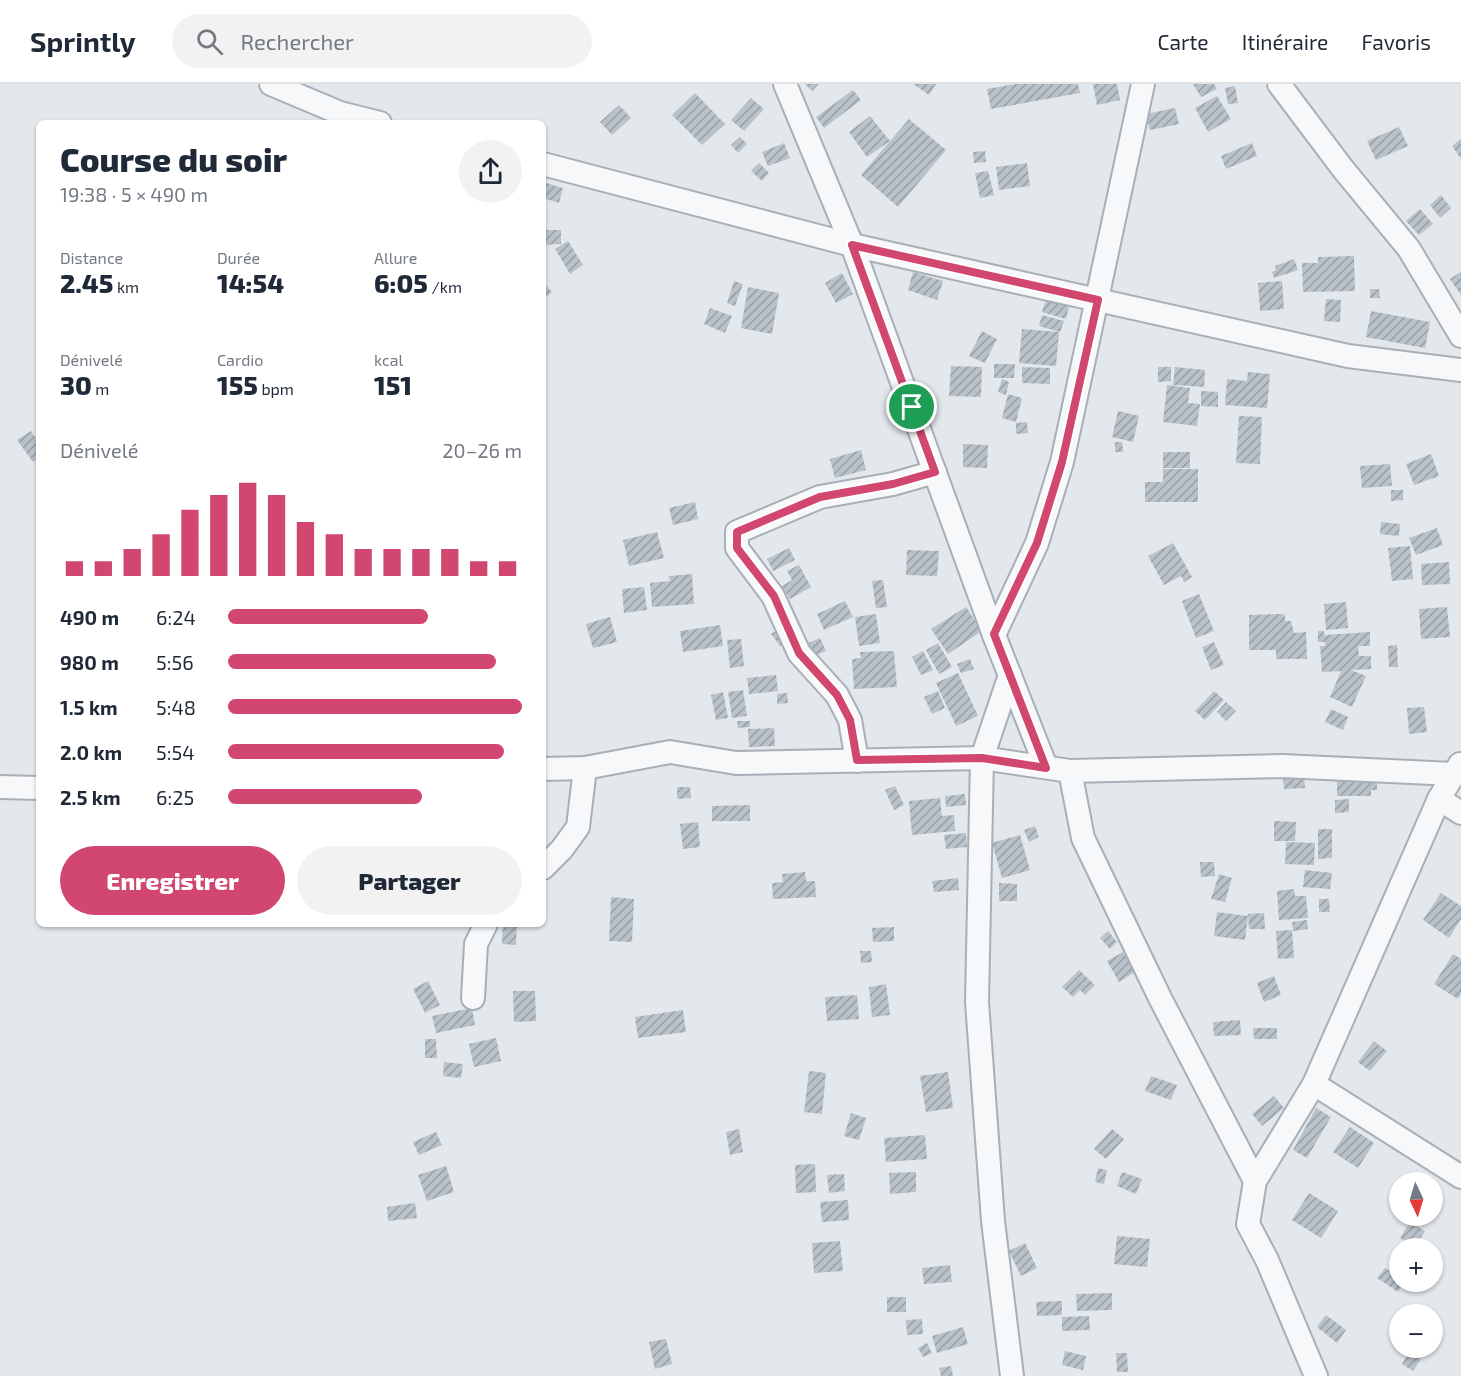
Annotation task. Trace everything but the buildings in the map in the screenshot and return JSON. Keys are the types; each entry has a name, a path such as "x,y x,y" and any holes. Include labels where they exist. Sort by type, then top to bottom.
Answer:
{"street":[{"path":"271,84 340,113 368,120"},
{"path":"785,84 852,245 994,634 1046,768"},
{"path":"994,634 1037,543 1062,462 1143,84"},
{"path":"1279,84 1343,169 1409,249 1461,336"},
{"path":"546,165 852,245 1348,356 1461,370"},
{"path":"857,760 850,720 837,695 799,653 774,596 737,548 737,532 820,497 893,484 935,472"},
{"path":"1010,675 982,758 977,1002 993,1221 1012,1376"},
{"path":"546,769 585,768 670,752 736,763 982,758 1070,771 1282,766 1458,768"},
{"path":"546,865 562,849 578,827 585,768"},
{"path":"1316,1376 1267,1260 1248,1224 1255,1181 1314,1084 1439,799 1458,768"},
{"path":"1070,771 1083,838 1160,998 1255,1181"},
{"path":"0,787 36,788"},
{"path":"1439,799 1461,813"},
{"path":"473,998 476,944 484,927"},
{"path":"1314,1084 1461,1177"}],"route":[{"path":"852,245 1098,300 1062,462 1037,543 994,634 1046,768 982,758 857,760 850,720 837,695 799,653 774,596 737,548 737,532 820,497 893,484 935,472 912,407 852,245"}]}
